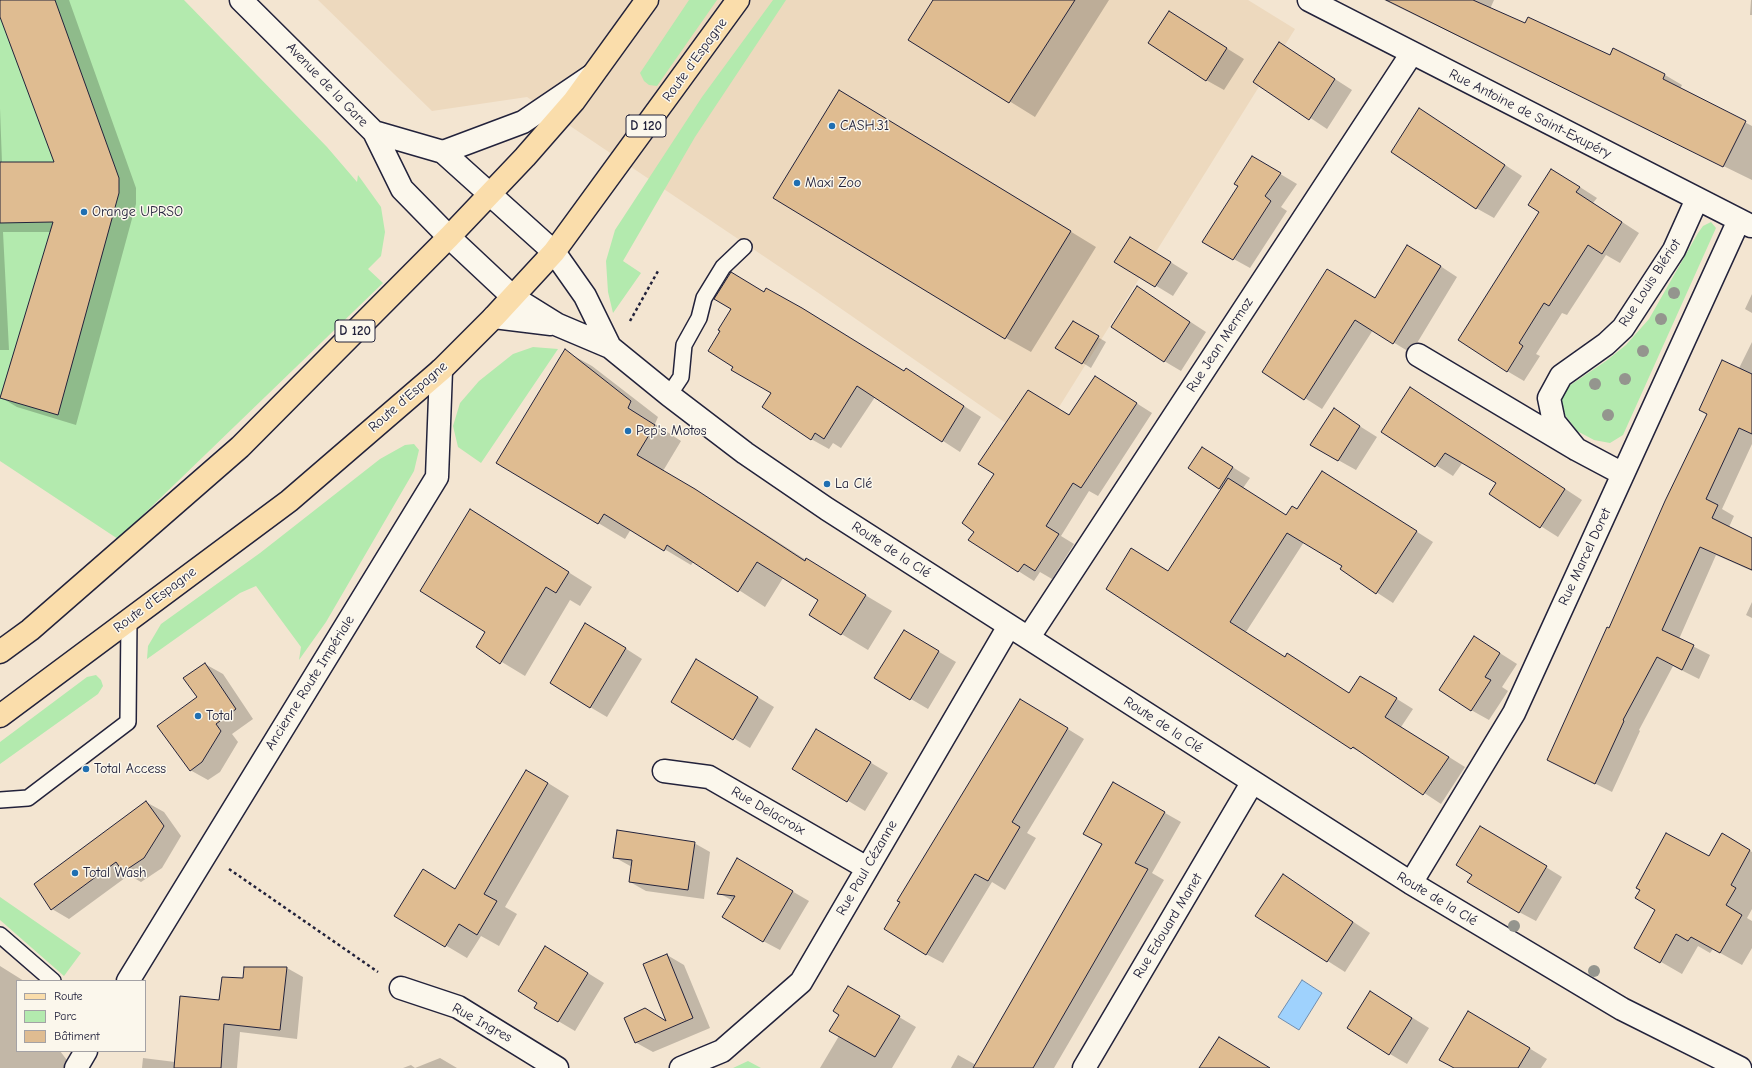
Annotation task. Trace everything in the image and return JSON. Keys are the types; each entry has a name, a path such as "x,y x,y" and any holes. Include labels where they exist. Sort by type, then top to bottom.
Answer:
{"main road":[{"name":"D 120","path":"0,652 30,630 240,446 491,194 574,101 647,0"},
{"name":"Route d'Espagne","path":"0,716 289,500 441,370 494,317 554,252 738,0"}],"street":[{"name":"Avenue de la Gare","path":"241,0 374,132 443,152 554,252"},
{"name":"Rue Antoine de Saint-Exupéry","path":"1309,0 1745,223"},
{"name":"Rue Jean Mermoz","path":"1029,637 1412,53"},
{"path":"443,152 523,122 594,74"},
{"name":"Route de la Clé","path":"374,132 402,189 513,297 558,325 610,347 669,395 745,453 827,509 1009,626 1029,637 1252,783 1411,883 1622,1009 1740,1068"},
{"name":"Rue Louis Blériot","path":"1576,449 1554,422 1549,398 1561,376 1606,344 1623,328 1674,250 1697,199"},
{"name":"Rue Marcel Doret","path":"1411,883 1514,713 1623,474 1745,223"},
{"name":"Route de la Clé","path":"554,252 585,296 610,347"},
{"name":"Route de la Clé","path":"494,317 558,325"},
{"name":"Rue Louis Blériot","path":"1418,355 1576,449 1623,474"},
{"name":"Ancienne Route Impériale","path":"129,980 437,476 441,370"},
{"name":"Rue Paul Cézanne","path":"681,1068 722,1051 801,982 1009,626"},
{"name":"Rue Delacroix","path":"664,771 709,777 867,868"},
{"name":"Rue Edouard Manet","path":"1084,1068 1252,783"},
{"name":"Rue Ingres","path":"401,988 458,1007 557,1068"},
{"path":"76,1068 85,1052"}],"lane":[{"path":"669,395 681,377 684,345 699,318 704,298 723,266 744,247"},
{"path":"0,800 28,798 128,722 129,619"},
{"path":"0,658 30,630"},
{"path":"0,935 52,980"}],"path":[{"path":"627,325 658,271"},
{"path":"206,852 401,988"}],"shaded area":[{"path":"318,0 1248,0 1295,29 1036,444 817,292 527,97 432,111"}],"green space":[{"path":"0,0 184,0 327,147 357,182 358,175 381,207 385,232 381,256 368,269 383,283 118,539 0,461"},
{"path":"689,0 717,0 657,86 649,85 644,81 640,73"},
{"path":"773,0 786,0 695,137 623,261 641,273 613,313 608,292 606,261 615,230 702,97"},
{"path":"1711,222 1716,228 1623,435 1610,443 1594,440 1577,431 1565,415 1561,402 1566,388 1606,361 1626,345 1649,319 1698,233 1703,226"},
{"path":"533,347 558,349 481,463 458,447 453,426 460,403 479,381 513,354"},
{"path":"414,444 419,450 414,471 326,622 299,660 301,647 256,586 240,593 147,659 148,646 161,624 260,553 380,459 405,445"},
{"path":"96,675 101,680 103,686 98,694 0,764 0,742 87,677"},
{"path":"0,897 81,953 64,976 0,920"},
{"path":"748,1061 761,1068 733,1068"}],"water":[{"path":"1302,980 1322,993 1299,1030 1278,1017"}],"building":[{"name":"Orange UPRSO","path":"0,0 55,0 119,178 119,193 58,415 0,398 53,222 0,223 0,162 54,162 0,17"},
{"path":"933,0 1075,0 1009,103 908,40"},
{"path":"1386,0 1473,0 1525,23 1528,17 1610,55 1613,48 1665,74 1663,79 1746,121 1723,167"},
{"path":"1169,11 1227,48 1206,81 1148,43"},
{"path":"1279,42 1335,79 1309,120 1253,82"},
{"path":"839,90 1071,231 1005,339 773,198"},
{"path":"1419,108 1505,165 1476,209 1391,152"},
{"path":"1252,156 1281,173 1265,196 1271,201 1233,260 1202,242 1238,186 1234,184"},
{"path":"1551,169 1580,187 1576,192 1622,222 1602,254 1588,245 1549,306 1544,303 1519,343 1523,346 1507,372 1458,340 1539,212 1528,205"},
{"path":"1130,237 1171,262 1155,287 1114,262"},
{"path":"1407,245 1441,266 1393,344 1355,320 1304,400 1262,372 1327,269 1375,298"},
{"path":"731,272 764,292 766,288 802,308 904,371 906,368 964,406 942,442 857,386 824,439 815,433 811,440 762,407 771,393 731,370 733,367 708,351 720,331 718,330 731,309 714,299"},
{"path":"1137,286 1190,322 1164,362 1111,327"},
{"path":"1073,321 1099,336 1082,364 1055,348"},
{"path":"565,349 631,401 628,408 655,425 637,455 695,489 805,561 806,558 866,595 841,635 809,615 818,600 757,562 738,592 667,545 664,551 604,514 598,524 496,463"},
{"path":"1722,360 1752,374 1752,434 1739,428 1706,499 1718,505 1712,518 1752,538 1752,570 1700,547 1662,630 1694,645 1682,670 1657,657 1623,720 1624,721 1595,784 1547,760 1607,627 1609,628 1665,501 1707,414 1699,410"},
{"path":"1095,376 1137,403 1081,488 1073,483 1046,526 1059,534 1035,571 1024,564 1018,572 968,540 974,532 962,523 994,474 978,464 1028,390 1069,415"},
{"path":"1410,387 1565,489 1540,528 1489,494 1496,483 1445,453 1435,467 1381,432"},
{"path":"1334,408 1360,426 1338,461 1310,445"},
{"path":"1202,447 1233,467 1219,489 1188,468"},
{"path":"1322,471 1417,531 1376,594 1340,569 1342,566 1287,533 1230,622 1285,657 1287,653 1349,693 1360,676 1397,698 1385,717 1449,757 1423,795 1353,747 1351,749 1106,589 1131,548 1168,571 1228,478 1286,515 1292,506 1297,509"},
{"path":"470,509 569,572 556,593 546,587 500,664 476,647 485,632 420,591"},
{"path":"585,623 626,648 590,708 550,683"},
{"path":"904,630 939,651 910,700 874,678"},
{"path":"1474,636 1500,653 1485,677 1491,680 1471,711 1439,690"},
{"path":"696,659 758,697 733,740 671,702"},
{"name":"Total","path":"205,663 236,709 216,724 221,731 202,762 190,771 157,726 197,697 183,678"},
{"path":"1020,699 1068,728 1012,822 1020,827 988,881 975,874 926,955 884,929 900,902 897,901"},
{"path":"816,729 871,762 847,802 792,769"},
{"path":"526,770 548,783 484,894 497,901 477,935 459,924 445,947 394,916 423,869 455,889"},
{"path":"1113,782 1165,812 1135,863 1148,869 1033,1068 973,1068 1102,844 1083,834"},
{"path":"146,801 164,826 144,858 123,872 116,862 51,910 34,884"},
{"path":"1480,826 1547,866 1519,913 1467,882 1472,875 1456,865"},
{"path":"617,830 695,842 688,890 629,882 632,860 613,858"},
{"path":"1666,833 1709,856 1722,833 1750,850 1731,885 1736,888 1726,905 1742,915 1720,953 1691,937 1688,941 1676,934 1660,963 1634,948 1655,910 1635,898 1640,890 1636,888"},
{"path":"737,858 793,891 763,942 722,917 735,896 717,894"},
{"path":"1283,874 1353,922 1327,962 1255,916"},
{"path":"545,946 588,973 558,1022 534,1008 537,1003 518,991"},
{"path":"667,954 693,1018 635,1043 624,1018 645,1008 666,1021 643,964"},
{"path":"244,967 287,967 280,1030 224,1024 221,1068 174,1068 180,996 219,1000 222,977 243,978"},
{"path":"848,986 900,1016 875,1057 829,1031 839,1015 833,1011"},
{"path":"1370,991 1412,1018 1389,1055 1347,1028"},
{"path":"1468,1011 1530,1048 1518,1068 1454,1068 1439,1060"},
{"path":"1219,1037 1270,1068 1199,1068"}],"place":[{"name":"CASH.31","path":"832,126"},
{"name":"Maxi Zoo","path":"797,183"},
{"name":"Orange UPRSO","path":"84,212"},
{"name":"Pep's Motos","path":"628,431"},
{"name":"La Clé","path":"827,484"},
{"name":"Total","path":"198,716"},
{"name":"Total Access","path":"86,769"},
{"name":"Total Wash","path":"75,873"}]}
